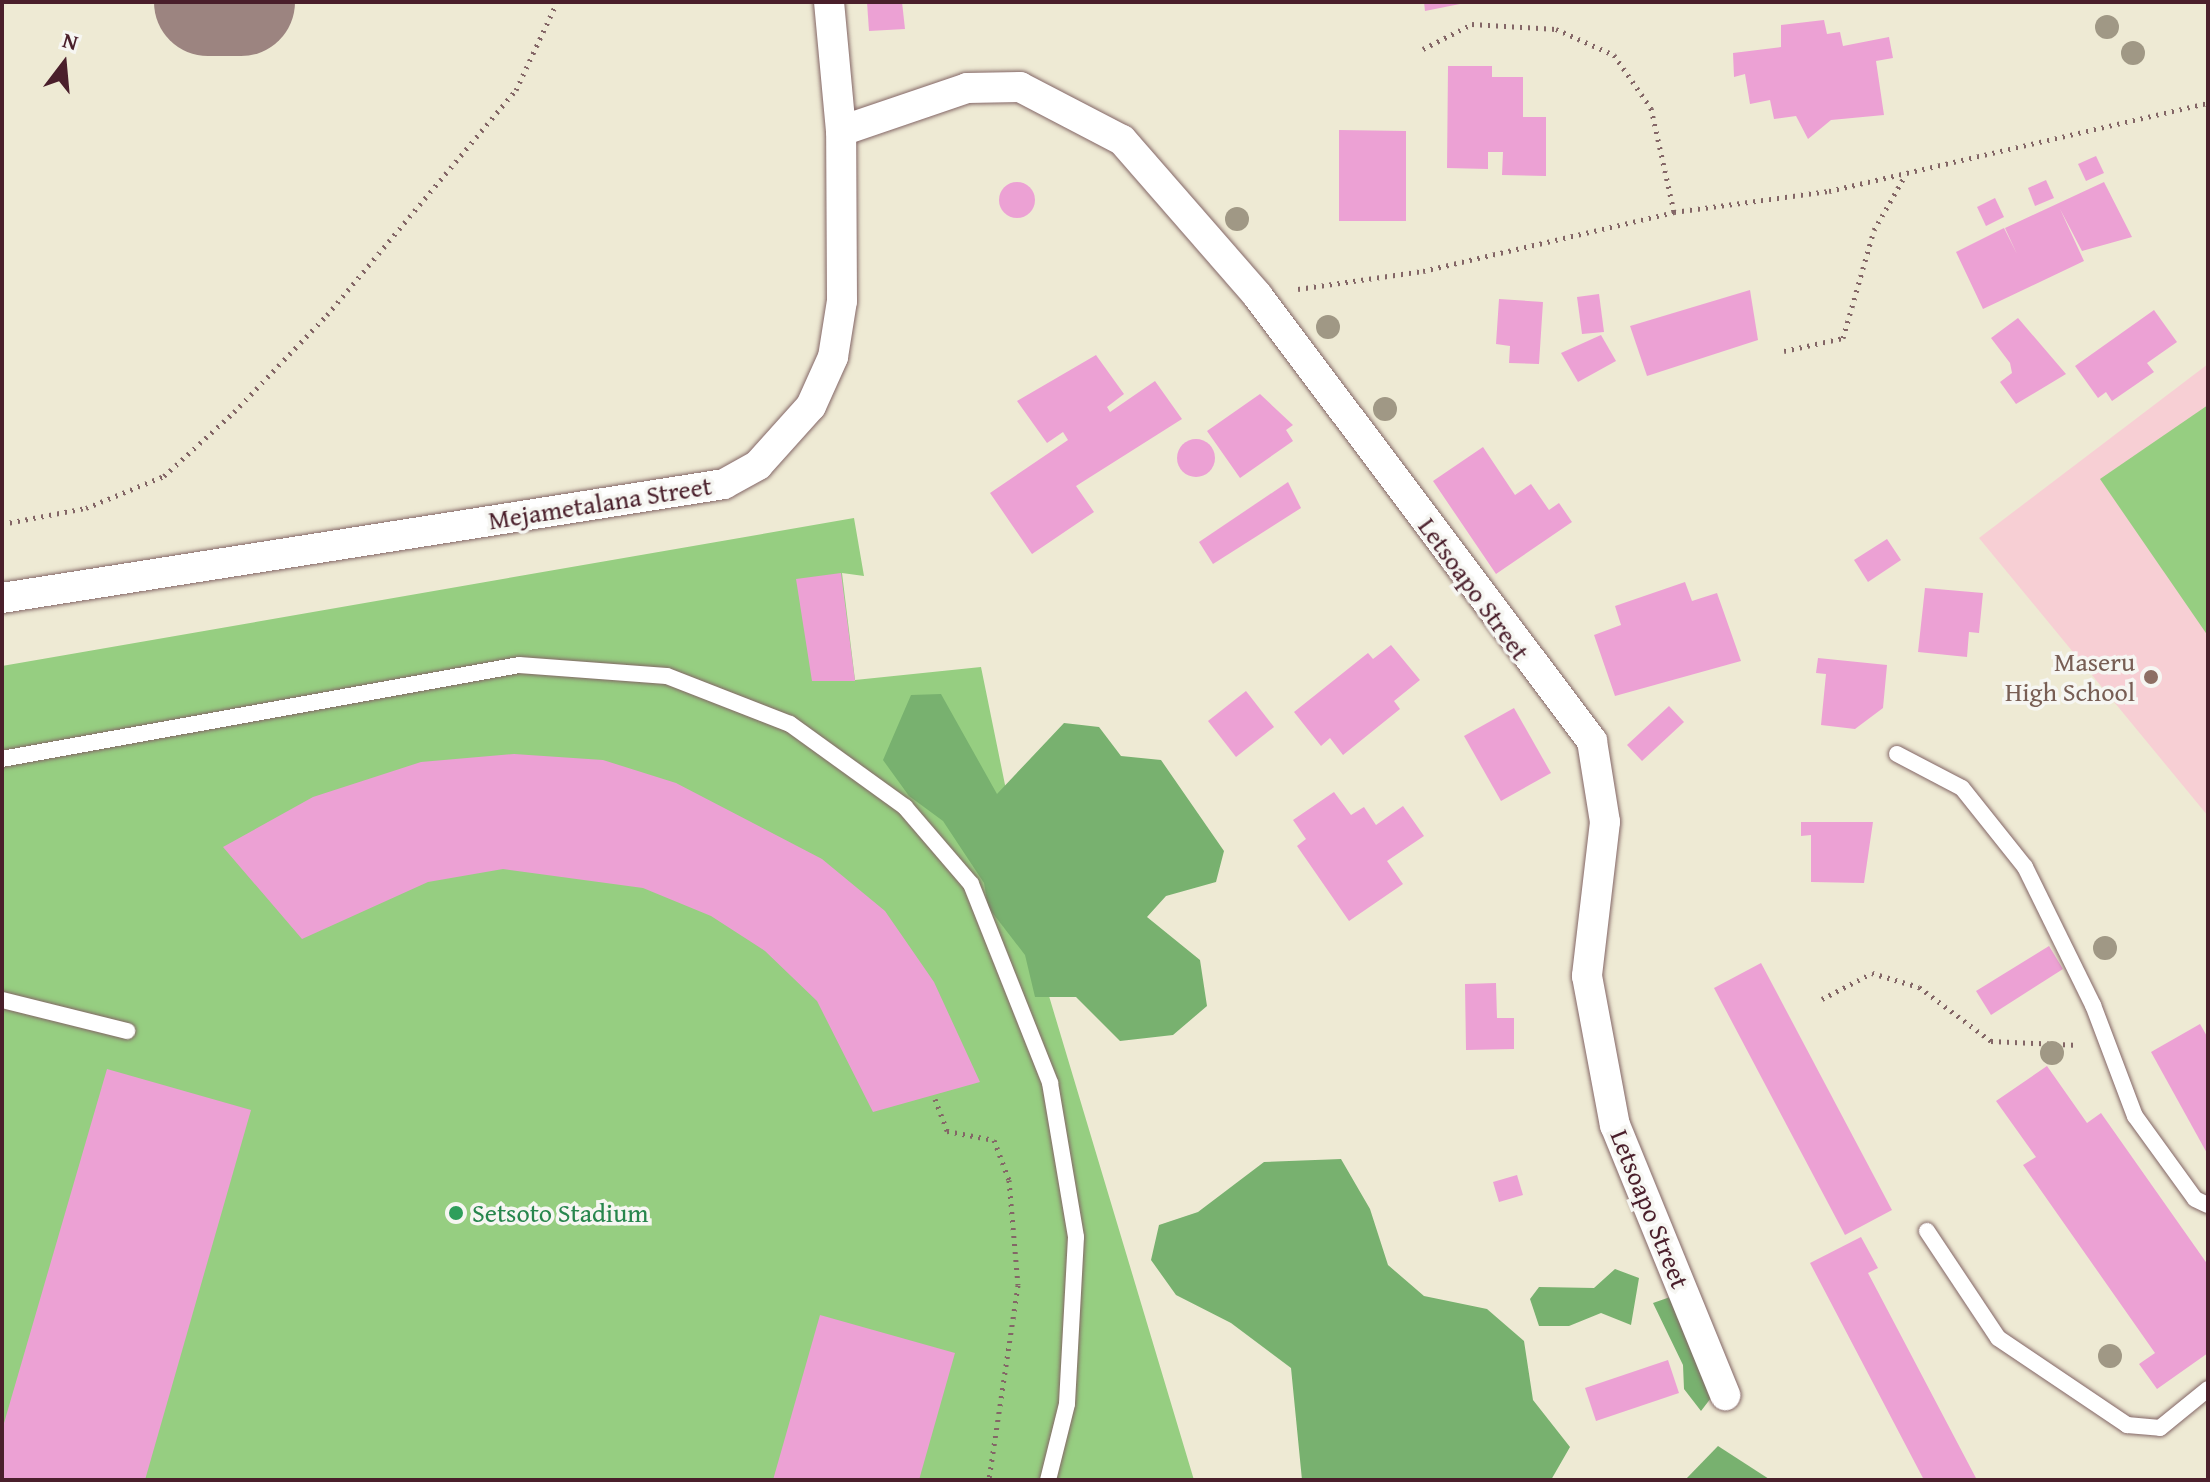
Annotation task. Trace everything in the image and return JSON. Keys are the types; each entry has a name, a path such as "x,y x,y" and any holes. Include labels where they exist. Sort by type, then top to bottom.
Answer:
{"street":[{"name":"Mejametalana Street","path":"2,598 724,484 758,465 786,441 833,357 842,301 841,131 829,2"},
{"name":"Letsoapo Street","path":"841,131 967,88 1020,87 1122,140 1257,295 1592,741 1605,822 1587,976 1615,1125 1725,1395"}],"lane":[{"path":"2,759 519,665 667,676 790,724 905,807 971,884 1050,1083 1076,1237 1067,1404 1048,1480"},
{"path":"1897,754 1962,788 2025,867 2107,1045 2135,1116 2195,1199 2208,1205"},
{"path":"2,1000 127,1031"},
{"path":"1927,1231 1998,1338 2127,1425 2160,1428 2208,1389"}],"path":[{"path":"2,524 86,508 164,476 234,412 327,315 516,90 557,2"},
{"path":"1423,49 1472,24 1556,29 1614,55 1651,108 1674,212"},
{"path":"1257,295 1423,271 1674,212 1906,173 2208,103"},
{"path":"1784,351 1843,338 1874,230 1906,173"},
{"path":"1822,999 1872,973 1919,987 1991,1041 2107,1045"},
{"path":"935,1099 947,1131 994,1140 1009,1180 1018,1285 1008,1394 989,1480"}],"shaded area":[{"name":"Maseru High School","path":"2208,364 2208,816 1979,538"}],"green space":[{"path":"2208,405 2208,636 2100,479"},
{"path":"854,518 864,576 842,573 855,680 981,667 1046,986 1194,1480 2,1480 2,666"},
{"path":"941,694 997,794 1064,723 1099,727 1121,756 1161,760 1224,851 1216,882 1166,896 1147,917 1200,960 1207,1006 1173,1035 1120,1041 1076,997 1035,997 1025,955 988,907 984,883 943,821 909,796 883,760 911,695"},
{"path":"1341,1159 1370,1209 1388,1265 1424,1296 1487,1309 1524,1341 1533,1400 1570,1447 1551,1480 1302,1480 1291,1368 1231,1323 1176,1295 1151,1260 1159,1225 1198,1212 1264,1162"},
{"path":"1615,1269 1639,1278 1631,1325 1601,1313 1569,1326 1539,1326 1530,1299 1539,1287 1594,1288"},
{"path":"1673,1296 1714,1394 1701,1411 1684,1389 1683,1365 1653,1303"},
{"path":"1718,1446 1769,1479 1769,1480 1685,1480"}],"building":[{"path":"867,2 902,2 905,29 869,31"},
{"path":"1424,2 1465,2 1465,3 1425,11"},
{"path":"1824,20 1827,34 1840,32 1843,46 1889,37 1893,58 1876,61 1884,115 1831,120 1808,139 1796,116 1774,119 1770,100 1750,104 1745,74 1734,77 1733,53 1781,47 1781,25"},
{"path":"1448,66 1492,66 1492,77 1523,77 1523,117 1546,117 1546,176 1502,175 1503,152 1488,152 1488,169 1447,168"},
{"path":"1339,130 1406,131 1406,221 1339,221"},
{"path":"2096,156 2104,173 2086,181 2078,164"},
{"path":"2046,180 2054,198 2035,206 2028,188"},
{"path":"1017,182 1030,187 1035,200 1030,213 1017,218 1004,213 999,200 1004,187"},
{"path":"2104,182 2132,237 2082,251 2060,209 2084,261 1983,309 1956,252 2004,228 2017,254 2005,228"},
{"path":"1995,198 2004,217 1986,226 1977,207"},
{"path":"1750,290 1758,340 1647,376 1630,326"},
{"path":"1599,294 1604,332 1582,334 1577,297"},
{"path":"1499,299 1543,302 1539,364 1509,363 1510,346 1496,344"},
{"path":"2154,310 2177,342 2147,363 2154,372 2112,401 2106,392 2098,398 2075,366"},
{"path":"2018,318 2066,374 2016,404 2000,382 2012,373 2010,363 1991,338"},
{"path":"1601,335 1616,361 1578,382 1561,353"},
{"path":"1096,355 1124,394 1107,407 1110,412 1155,381 1182,419 1076,486 1094,512 1032,554 990,493 1068,440 1063,432 1047,443 1017,401"},
{"path":"1260,394 1293,425 1286,430 1293,441 1240,478 1207,431"},
{"path":"1196,439 1209,445 1215,458 1209,471 1196,477 1183,471 1177,458 1183,445"},
{"path":"1483,447 1515,495 1531,484 1549,510 1559,503 1572,522 1496,574 1433,481"},
{"path":"1288,482 1301,508 1213,564 1199,542"},
{"path":"1887,539 1901,560 1868,582 1854,560"},
{"path":"841,573 855,681 812,681 796,579"},
{"path":"1685,582 1692,601 1717,593 1741,661 1615,696 1594,635 1621,625 1615,606"},
{"path":"1925,588 1983,593 1979,633 1969,632 1967,657 1918,652"},
{"path":"1391,645 1420,680 1394,701 1400,709 1343,755 1330,738 1321,746 1294,712 1368,653 1373,659"},
{"path":"1818,658 1887,665 1883,708 1855,729 1821,725 1826,674 1816,673"},
{"path":"1246,691 1274,727 1236,757 1208,721"},
{"path":"1669,706 1684,722 1642,761 1627,745"},
{"path":"1514,708 1551,773 1501,801 1464,736"},
{"path":"514,754 603,760 676,783 822,859 885,911 934,982 980,1082 873,1112 817,1001 765,951 711,916 643,888 503,869 428,882 302,939 223,847 313,797 421,762"},
{"path":"1334,792 1351,815 1364,807 1376,825 1403,806 1424,836 1387,861 1403,884 1349,921 1297,846 1306,839 1293,820"},
{"path":"1801,822 1873,822 1864,883 1811,882 1811,835 1801,836"},
{"path":"2049,946 2063,969 1991,1015 1976,991"},
{"path":"1761,963 1892,1210 1845,1235 1714,988"},
{"path":"1496,983 1497,1018 1514,1018 1514,1049 1466,1050 1465,984"},
{"path":"2200,1024 2208,1038 2208,1155 2151,1052"},
{"path":"2047,1066 2087,1123 2101,1113 2208,1265 2208,1353 2157,1389 2139,1364 2155,1353 2023,1165 2036,1157 1996,1101"},
{"path":"107,1069 251,1110 145,1480 2,1480 2,1430"},
{"path":"1517,1175 1523,1195 1499,1202 1493,1182"},
{"path":"1861,1237 1878,1268 1868,1273 1977,1480 1924,1480 1810,1263"},
{"path":"820,1315 955,1353 919,1480 773,1480"},
{"path":"1668,1360 1679,1393 1596,1421 1585,1388"}],"taxiway":[{"path":"208,2 241,2"}],"place":[{"name":"Maseru High School","path":"2151,677"},
{"name":"Setsoto Stadium","path":"456,1213"}]}
